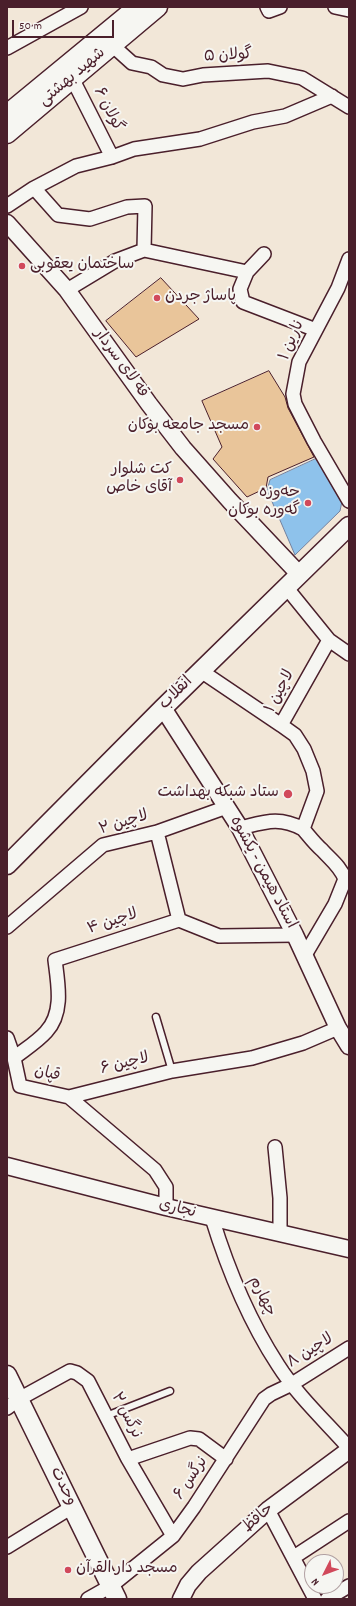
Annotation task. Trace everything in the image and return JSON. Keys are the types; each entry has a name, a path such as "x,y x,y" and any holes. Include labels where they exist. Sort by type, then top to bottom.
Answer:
{"main road":[{"name":"شهید بهشتی","path":"7,114 137,7"},
{"name":"شهید بهشتی","path":"7,134 158,7"},
{"name":"انقلاب","path":"7,865 299,574 347,530"},
{"name":"وحدت","path":"7,1375 11,1399 72,1507 114,1592"}],"street":[{"path":"335,7 349,10"},
{"path":"7,48 75,8"},
{"name":"گولان ۵","path":"112,45 132,63 151,68 163,75 183,79 203,74 268,71 302,78 349,107"},
{"name":"گولان ۶","path":"72,78 112,157"},
{"path":"7,206 34,188 76,166 112,157 134,149 200,139 253,122 285,116 332,96"},
{"path":"34,188 58,215 90,219 127,207 145,206 144,250"},
{"name":"قه لای سردار","path":"7,223 66,290 183,448 230,501 299,574"},
{"path":"66,290 115,261 144,250 247,272"},
{"path":"264,254 247,272 240,289 243,302 316,330"},
{"name":"نارین ۱","path":"349,259 343,277 299,362 293,394 295,404 314,441 349,501"},
{"path":"286,587 329,640 349,654"},
{"name":"لاچین ۱","path":"303,829 317,791 313,771 304,749 295,735 281,726 329,640"},
{"path":"201,671 281,726"},
{"name":"استاد هیمن - یکشوه","path":"163,708 240,828 346,1038"},
{"name":"لاچین ۲","path":"7,927 104,845 157,832 227,807"},
{"path":"240,828 281,820 292,823 303,829 321,850 336,862 347,879 335,904 304,955"},
{"path":"157,832 179,920 219,936 295,935"},
{"name":"لاچین ۴","path":"14,1058 46,1032 56,1016 58,988 55,960 179,920"},
{"name":"قپان","path":"7,1038 14,1058 20,1086 69,1097"},
{"name":"لاچین ۶","path":"69,1097 172,1071 252,1058 303,1043 346,1038"},
{"path":"69,1097 155,1170 166,1187 166,1207"},
{"path":"275,1146 280,1198 280,1233"},
{"name":"نجاری","path":"7,1166 166,1207 349,1249"},
{"name":"چهارم","path":"212,1218 227,1265 246,1310 277,1365 349,1449"},
{"name":"لاچین ۸","path":"292,1384 349,1348"},
{"name":"نرگس ۲","path":"11,1399 70,1371 77,1373 88,1381 128,1459 173,1536"},
{"name":"نرگس ۶","path":"88,1599 114,1592 173,1536 226,1459 264,1399 292,1384"},
{"path":"128,1459 190,1438 199,1439 226,1459"},
{"name":"حافظ","path":"181,1599 188,1585 199,1572 268,1510 349,1449"},
{"path":"7,1547 72,1507"},
{"path":"268,1510 315,1599"},
{"path":"294,1557 349,1521"},
{"path":"327,1599 349,1586"}],"lane":[{"path":"156,1017 172,1071"},
{"path":"106,1416 170,1391"}],"water":[{"name":"حه‌وزه گه‌وره بوکان","path":"320,457 342,501 340,511 295,555 267,490 270,480"}],"building":[{"name":"پاساژ جردن","path":"161,278 199,319 136,357 106,321"},
{"name":"مسجد جامعه بوکان","path":"269,371 285,397 288,408 314,457 268,477 266,488 247,497 213,459 222,447 202,401"}],"place":[{"name":"ساختمان یعقوبی","path":"22,266"},
{"name":"پاساژ جردن","path":"157,298"},
{"name":"مسجد جامعه بوکان","path":"257,427"},
{"name":"کت شلوار آقای خاص","path":"180,480"},
{"name":"حه‌وزه گه‌وره بوکان","path":"308,503"},
{"name":"ستاد شبکه بهداشت","path":"288,794"},
{"name":"مسجد دار القرآن","path":"68,1570"}]}
